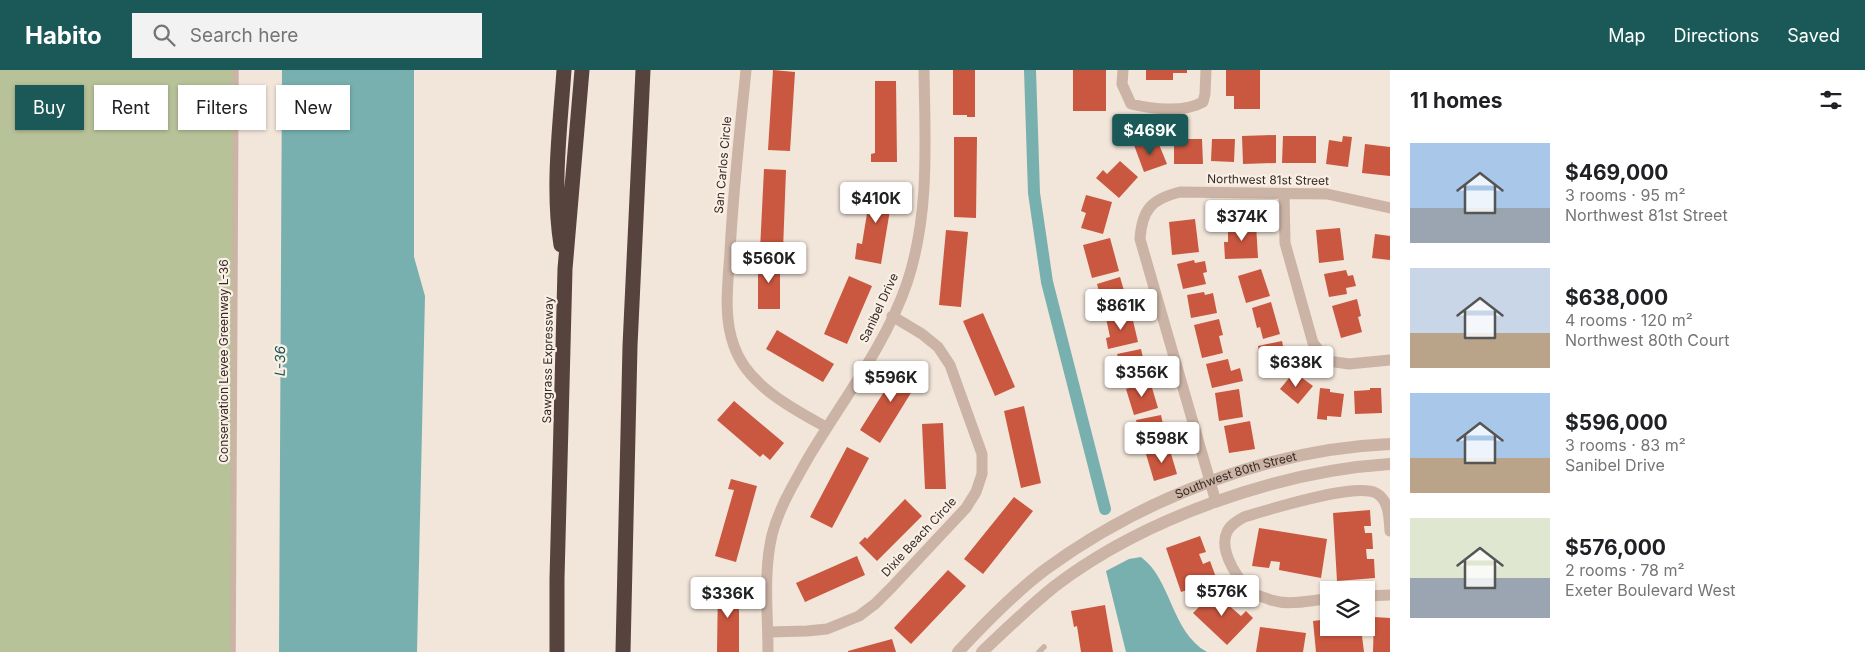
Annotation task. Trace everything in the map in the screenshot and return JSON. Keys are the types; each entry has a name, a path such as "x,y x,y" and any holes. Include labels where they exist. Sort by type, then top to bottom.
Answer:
{"highway":[{"path":"564,70 557,181 557,221 565,269"},
{"name":"Sawgrass Expressway","path":"557,652 557,579 565,269 582,70"},
{"path":"623,652 630,346 636,181 643,70"}],"street":[{"name":"San Carlos Circle","path":"746,70 733,199 727,299 730,332 734,348 748,371 788,407 826,427"},
{"name":"Sanibel Drive","path":"768,652 767,573 772,536 784,500 826,427 866,365 892,316 906,284 917,249 923,208 925,164 924,70"},
{"path":"1123,70 1122,84 1132,104 1144,107 1180,108 1194,107 1203,102 1206,88 1206,70"},
{"name":"Northwest 81st Street","path":"1210,482 1140,239 1141,222 1148,208 1162,196 1180,192 1327,194 1390,208"},
{"path":"1284,194 1285,243 1313,343 1328,360 1349,364 1390,360"},
{"name":"Dixie Beach Circle","path":"768,632 827,629 859,616 875,604 892,587 966,508 976,492 982,474 982,454 950,365 938,347 922,334 892,316"},
{"name":"Southwest 80th Street","path":"958,652 992,616 1045,570 1092,539 1143,510 1210,482 1261,464 1325,450 1390,444"},
{"name":"Southwest 80th Street","path":"982,652 1056,586 1101,555 1151,528 1216,502 1267,485 1327,472 1390,464"},
{"path":"1210,482 1216,502"},
{"path":"1320,600 1292,603 1274,601 1256,594 1242,582 1231,565 1225,547 1226,533 1233,524 1244,517 1277,507 1358,490 1374,492 1384,500 1389,513 1390,531"},
{"path":"1375,596 1390,595"}],"lane":[{"name":"Conservation Levee Greenway L-36","path":"232,652 236,70"}],"green space":[{"path":"0,70 236,70 236,85 178,85 178,130 236,130 233,652 0,652"}],"water":[{"path":"282,70 414,70 414,257 425,296 417,652 279,652 282,130 350,130 350,85 282,85"},
{"path":"1141,557 1159,579 1186,632 1195,643 1207,652 1126,652 1106,571 1129,559"}],"building":[{"path":"773,70 795,72 790,151 768,150"},
{"path":"953,70 975,70 975,117 953,115"},
{"path":"1073,70 1106,70 1106,111 1073,111"},
{"path":"1146,70 1187,70 1187,73 1173,73 1173,80 1146,80"},
{"path":"1226,70 1260,70 1260,109 1234,109 1234,96 1226,96"},
{"path":"875,81 896,81 897,162 871,162 871,154 875,153"},
{"path":"1276,135 1276,163 1243,164 1242,136"},
{"path":"1283,136 1316,136 1316,163 1282,163"},
{"path":"1343,136 1352,137 1348,167 1326,164 1329,140 1342,142"},
{"path":"954,137 977,137 976,218 954,217"},
{"path":"1174,139 1202,139 1203,164 1174,164"},
{"path":"1212,139 1235,139 1234,162 1211,161"},
{"path":"1149,140 1151,145 1158,142 1167,164 1144,172 1134,145"},
{"path":"1365,144 1390,147 1390,176 1362,173"},
{"path":"1120,161 1138,177 1119,198 1096,178 1103,170 1107,174"},
{"path":"764,169 786,170 783,250 760,250"},
{"path":"872,183 894,186 881,264 855,259 857,243 862,244"},
{"path":"1086,195 1112,202 1103,234 1081,228 1086,213 1081,211"},
{"path":"1195,219 1199,252 1172,255 1169,222"},
{"path":"1256,224 1258,258 1225,259 1224,242 1228,242 1228,225"},
{"path":"1340,228 1344,260 1319,263 1316,230"},
{"path":"946,230 968,232 961,307 939,305"},
{"path":"1375,234 1390,236 1390,260 1372,258"},
{"path":"1110,238 1119,271 1092,278 1083,245"},
{"path":"758,260 780,260 780,309 758,309"},
{"path":"1194,260 1195,263 1205,261 1207,272 1203,273 1206,284 1183,289 1177,264"},
{"path":"1261,269 1270,296 1246,303 1238,276"},
{"path":"1346,270 1348,276 1353,275 1356,286 1346,288 1347,294 1329,297 1324,274"},
{"path":"849,276 872,286 847,344 824,334"},
{"path":"1120,277 1128,304 1104,311 1097,284"},
{"path":"1204,292 1205,295 1213,293 1217,313 1191,318 1187,295"},
{"path":"1357,299 1361,316 1358,317 1362,332 1341,338 1332,306"},
{"path":"1271,302 1280,334 1263,339 1260,327 1257,328 1252,308"},
{"path":"1131,312 1138,342 1108,349 1106,338 1110,337 1106,318"},
{"path":"983,313 1015,387 995,396 963,321"},
{"path":"1219,319 1223,335 1219,336 1223,353 1202,358 1194,325"},
{"path":"777,330 834,364 823,382 766,349"},
{"path":"1282,341 1287,365 1263,370 1258,346"},
{"path":"1141,349 1147,375 1118,382 1114,362 1119,361 1117,354"},
{"path":"1228,359 1231,371 1240,368 1243,381 1212,388 1206,364"},
{"path":"902,363 922,375 880,443 860,430"},
{"path":"1294,372 1313,386 1298,404 1280,389"},
{"path":"1150,381 1158,408 1134,415 1126,389"},
{"path":"1320,388 1344,394 1341,417 1327,416 1327,420 1317,419"},
{"path":"1370,388 1381,388 1382,413 1355,414 1354,391 1370,390"},
{"path":"1239,389 1243,417 1219,421 1215,393"},
{"path":"734,401 784,443 770,460 763,454 760,457 717,420"},
{"path":"1024,406 1041,483 1021,488 1004,411"},
{"path":"1161,415 1167,442 1142,448 1136,420"},
{"path":"1250,421 1255,449 1229,453 1224,426"},
{"path":"943,423 946,489 925,489 922,424"},
{"path":"847,447 869,458 832,528 810,517"},
{"path":"1169,447 1177,474 1154,481 1146,454"},
{"path":"731,479 757,486 736,562 715,556 734,490 728,489"},
{"path":"1014,497 1033,511 983,574 964,559"},
{"path":"905,499 922,516 877,561 859,543 865,537 867,539"},
{"path":"1370,510 1371,526 1364,526 1365,533 1372,533 1373,549 1366,549 1367,559 1374,559 1375,578 1337,581 1333,513"},
{"path":"1259,528 1327,539 1321,578 1279,570 1280,562 1271,561 1269,568 1252,566"},
{"path":"1200,536 1206,552 1199,554 1203,564 1210,561 1217,580 1181,592 1166,548"},
{"path":"857,556 865,575 805,602 796,583"},
{"path":"948,570 966,586 911,644 894,628"},
{"path":"718,585 739,585 739,652 717,652"},
{"path":"1219,587 1231,598 1226,603 1241,616 1246,611 1253,618 1227,645 1193,613"},
{"path":"1105,605 1113,652 1081,652 1077,626 1074,627 1071,611"},
{"path":"1375,617 1390,618 1390,652 1373,652"},
{"path":"1320,620 1320,636 1362,636 1364,652 1316,652 1313,621"},
{"path":"1260,627 1306,633 1303,652 1256,652"},
{"path":"892,639 896,652 848,652 848,651"}],"waterway":[{"path":"1030,70 1034,193 1047,282 1105,509"}],"water label":[{"name":"L-36","path":"280,361"}]}
